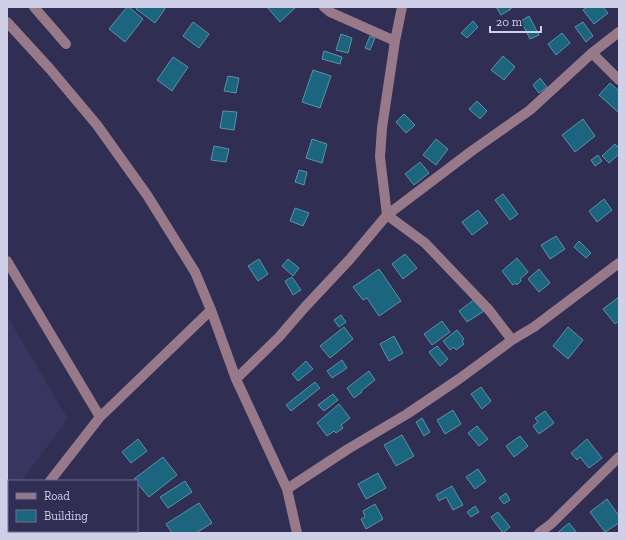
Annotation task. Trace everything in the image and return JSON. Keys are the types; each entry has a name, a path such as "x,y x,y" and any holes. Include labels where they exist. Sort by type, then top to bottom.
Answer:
{"street":[{"path":"34,7 66,44"},
{"path":"324,7 330,12 394,41"},
{"path":"402,7 394,41 382,128 380,157 388,215 425,243 490,310 512,340"},
{"path":"8,24 50,69 97,125 147,195 195,272 211,310 236,379 287,489 297,533"},
{"path":"236,379 279,337 388,215 473,150 530,110 592,52 619,32"},
{"path":"592,52 619,80"},
{"path":"7,261 100,417"},
{"path":"287,489 348,449 407,414 459,379 512,340 534,327 619,264"},
{"path":"51,480 100,417 211,310"},
{"path":"539,533 551,524 619,457"}],"shaded area":[{"path":"7,316 68,419 22,480 8,480 7,500"}],"building":[{"path":"127,7 143,19 125,42 109,29"},
{"path":"137,7 163,7 165,9 155,23 136,9"},
{"path":"267,7 296,7 280,22"},
{"path":"496,7 510,7 511,9 501,15"},
{"path":"587,7 603,7 608,13 594,24 583,10"},
{"path":"529,16 539,35 530,39 521,21"},
{"path":"473,21 478,27 467,38 461,33"},
{"path":"193,22 209,34 199,48 183,36"},
{"path":"583,22 593,36 586,42 575,27"},
{"path":"562,33 570,43 556,55 548,44"},
{"path":"341,34 352,38 348,53 336,50"},
{"path":"370,36 375,38 370,50 365,48"},
{"path":"324,51 342,57 340,64 322,59"},
{"path":"503,56 515,67 504,80 491,70"},
{"path":"173,57 188,67 172,91 157,80"},
{"path":"313,70 331,76 320,108 302,102"},
{"path":"228,76 239,78 236,93 224,91"},
{"path":"540,78 547,87 539,93 533,85"},
{"path":"610,83 619,91 619,113 599,95"},
{"path":"477,101 487,111 480,119 469,109"},
{"path":"223,111 237,112 234,130 220,128"},
{"path":"404,114 415,125 406,133 396,122"},
{"path":"583,119 595,136 575,152 562,135"},
{"path":"312,139 327,144 322,163 306,158"},
{"path":"436,139 448,149 436,165 423,155"},
{"path":"615,144 619,148 619,154 609,163 602,156"},
{"path":"214,146 229,149 226,162 211,160"},
{"path":"598,155 602,161 595,166 591,160"},
{"path":"420,162 429,173 414,185 405,174"},
{"path":"299,170 307,172 304,185 295,182"},
{"path":"503,194 518,214 510,220 495,200"},
{"path":"604,199 612,210 597,222 589,211"},
{"path":"295,208 309,213 303,226 290,221"},
{"path":"478,210 488,223 472,235 462,222"},
{"path":"556,236 565,249 550,259 541,245"},
{"path":"579,241 591,253 586,258 574,247"},
{"path":"405,254 417,268 403,279 392,264"},
{"path":"517,258 528,272 520,279 521,281 517,285 516,283 513,285 502,271"},
{"path":"259,259 268,274 258,281 248,266"},
{"path":"288,259 299,268 293,276 282,266"},
{"path":"379,269 401,301 379,316 367,298 363,300 353,287"},
{"path":"539,269 550,283 539,292 528,279"},
{"path":"292,277 301,290 293,295 285,281"},
{"path":"619,297 619,321 615,324 603,309"},
{"path":"475,299 484,311 467,322 459,311"},
{"path":"341,315 346,322 339,327 334,320"},
{"path":"442,321 450,332 432,345 424,334"},
{"path":"344,327 353,339 330,358 320,346"},
{"path":"568,327 583,340 568,359 553,346"},
{"path":"457,330 464,339 462,341 464,344 456,350 454,347 450,350 443,341"},
{"path":"394,336 403,353 389,361 380,344"},
{"path":"437,346 448,359 440,366 429,352"},
{"path":"342,360 347,368 332,378 327,371"},
{"path":"306,361 313,369 298,381 292,374"},
{"path":"369,371 375,380 354,398 347,388"},
{"path":"315,382 320,388 291,411 286,405"},
{"path":"481,387 491,401 482,409 471,394"},
{"path":"333,394 338,400 324,411 318,405"},
{"path":"339,404 350,418 341,425 343,428 336,433 334,431 327,436 317,423"},
{"path":"453,410 461,424 445,434 437,420"},
{"path":"545,411 554,423 539,434 533,426 538,422 535,418"},
{"path":"422,418 430,432 424,436 416,422"},
{"path":"477,426 488,439 479,446 468,433"},
{"path":"402,435 414,456 396,466 384,445"},
{"path":"520,436 528,446 514,457 506,446"},
{"path":"138,439 147,451 131,463 122,452"},
{"path":"587,439 602,458 589,468 580,457 577,460 571,453"},
{"path":"163,457 177,475 149,497 138,484 138,480 134,479"},
{"path":"478,469 486,481 475,489 466,477"},
{"path":"378,473 386,488 366,499 358,484"},
{"path":"185,481 192,492 168,508 160,497"},
{"path":"452,486 463,505 453,510 446,497 439,501 436,495"},
{"path":"506,493 510,500 504,504 499,498"},
{"path":"607,499 619,516 619,523 605,532 590,512"},
{"path":"199,503 212,523 196,533 172,533 166,524"},
{"path":"375,504 383,519 366,529 361,519 365,517 363,511"},
{"path":"475,506 479,512 471,517 467,512"},
{"path":"498,512 510,527 503,533 491,517"},
{"path":"569,523 577,533 557,533"}]}
